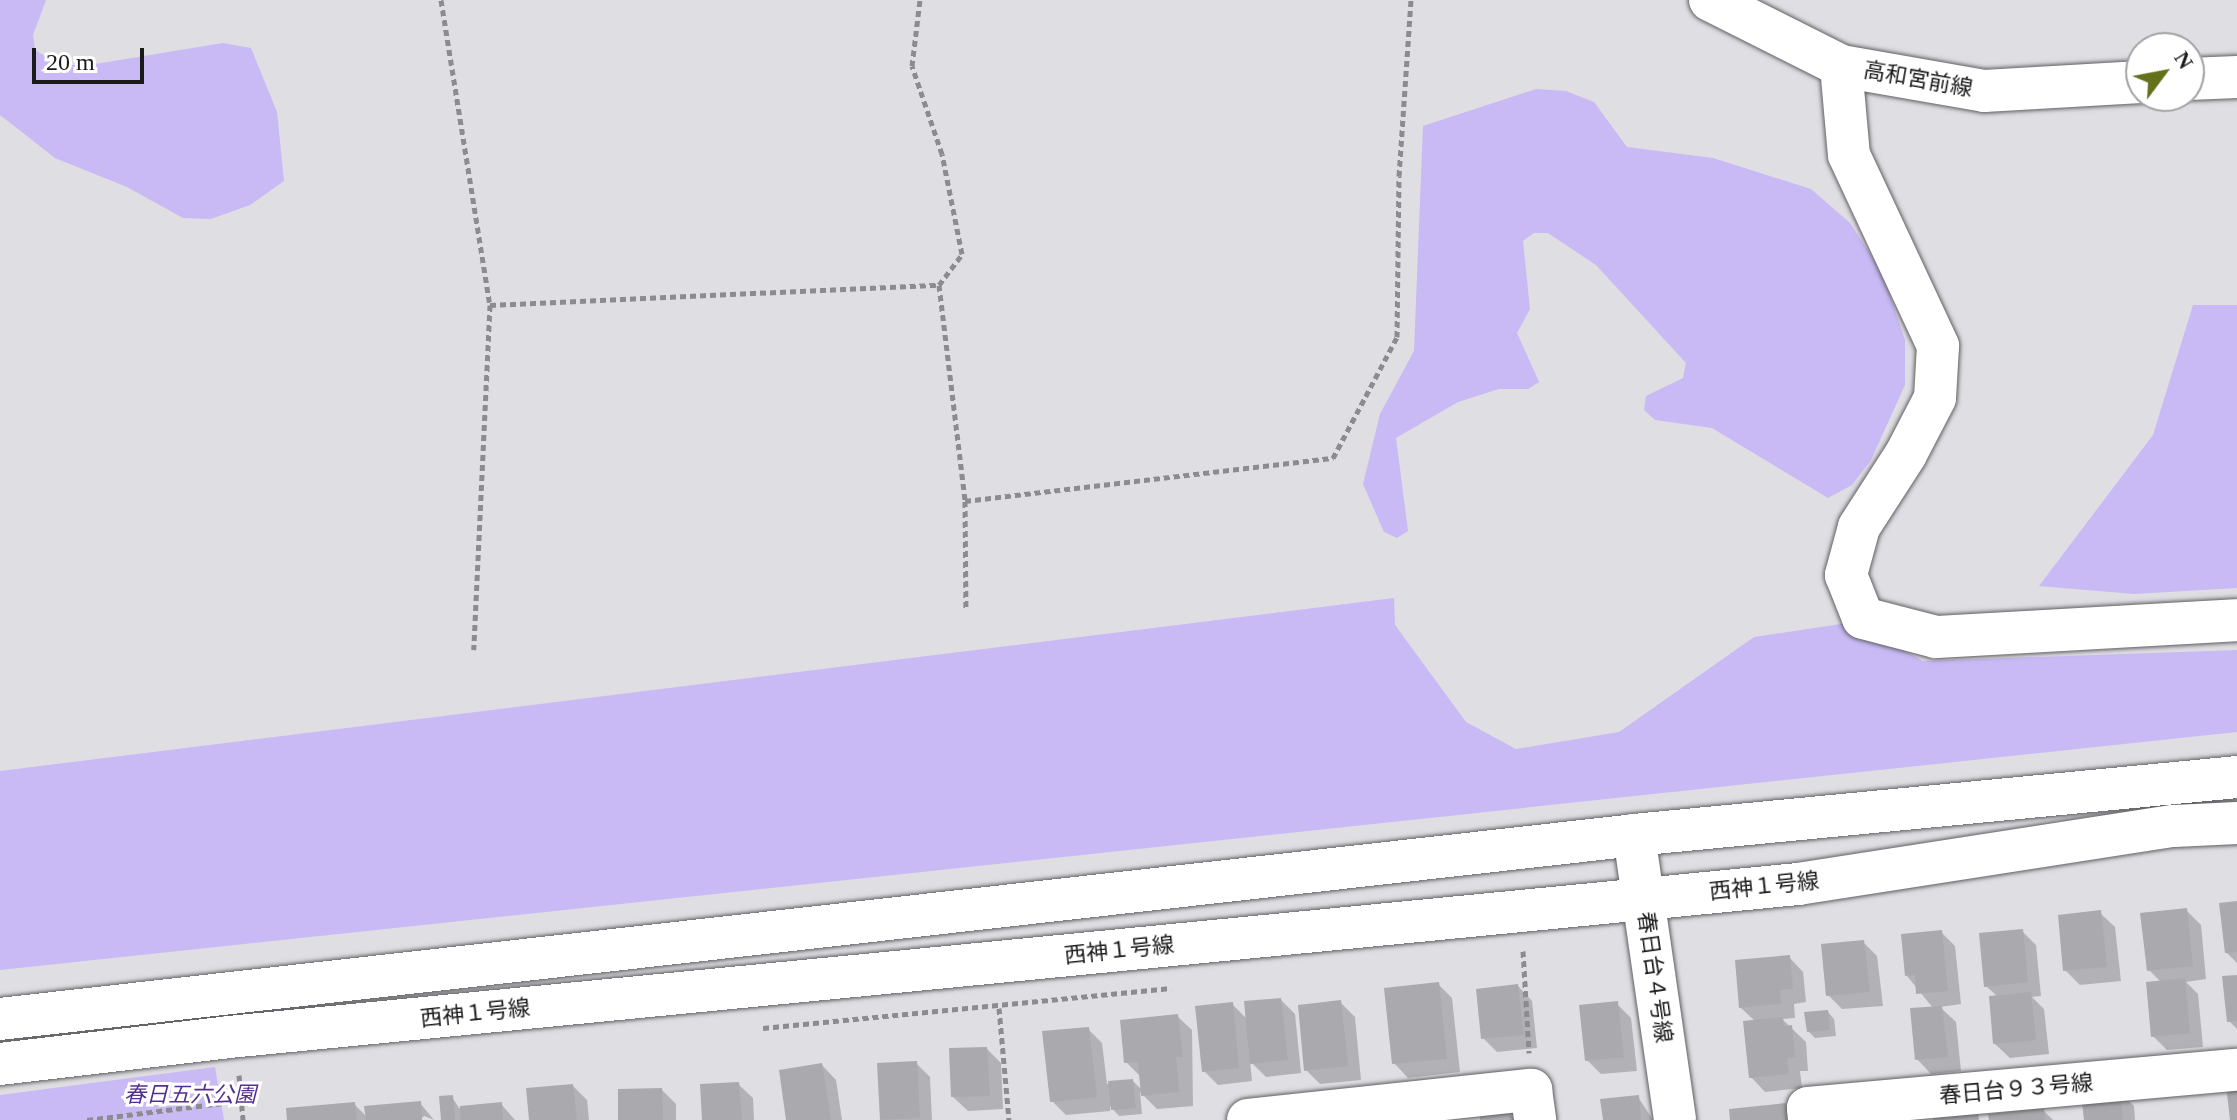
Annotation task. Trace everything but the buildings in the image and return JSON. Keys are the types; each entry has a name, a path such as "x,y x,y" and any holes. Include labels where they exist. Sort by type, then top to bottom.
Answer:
{"street":[{"name":"高和宮前線","path":"1710,0 1841,66 1984,91 2125,83"},
{"path":"1841,66 1849,155 1938,346 1935,398 1906,454 1859,527 1846,575 1863,618 1936,637 2237,620"},
{"path":"2205,78 2237,77"},
{"name":"西神１号線","path":"0,1019 1634,835 2237,777"},
{"name":"西神１号線","path":"0,1064 229,1037 1798,884 2174,826 2237,823"},
{"name":"春日台４号線","path":"1634,835 1675,1120"},
{"name":"春日台９３号線","path":"1809,1120 1808,1108 2237,1070"},
{"path":"1248,1120 1533,1105"}],"path":[{"path":"441,0 490,305 474,650"},
{"path":"920,0 912,66 942,154 962,254 939,285 965,501 966,610"},
{"path":"965,501 1333,458 1397,337 1399,176 1411,0"},
{"path":"490,305 939,285"},
{"path":"1523,944 1533,1105"},
{"path":"999,1008 1009,1120"},
{"path":"87,1120 239,1101 243,1120"}],"green space":[{"path":"0,0 46,0 33,35 35,50 60,65 89,65 223,43 251,48 277,112 284,181 250,205 211,219 183,218 127,187 55,158 0,115"},
{"path":"1536,89 1566,91 1594,102 1627,147 1713,158 1811,189 1850,223 1882,272 1905,340 1905,385 1871,460 1852,485 1828,498 1712,428 1655,420 1644,410 1646,396 1683,378 1686,363 1596,265 1548,233 1534,233 1523,241 1530,309 1517,333 1539,382 1528,389 1499,389 1458,402 1396,438 1408,531 1397,538 1384,532 1363,484 1380,414 1414,351 1423,126"},
{"path":"2193,305 2237,305 2237,588 2134,594 2039,586 2153,435"},
{"path":"1394,598 1395,625 1466,722 1516,749 1619,732 1754,637 1854,622 1923,661 2237,650 2237,732 0,970 0,771"},
{"name":"春日五六公園","path":"215,1067 224,1120 0,1120 0,1095"}]}
